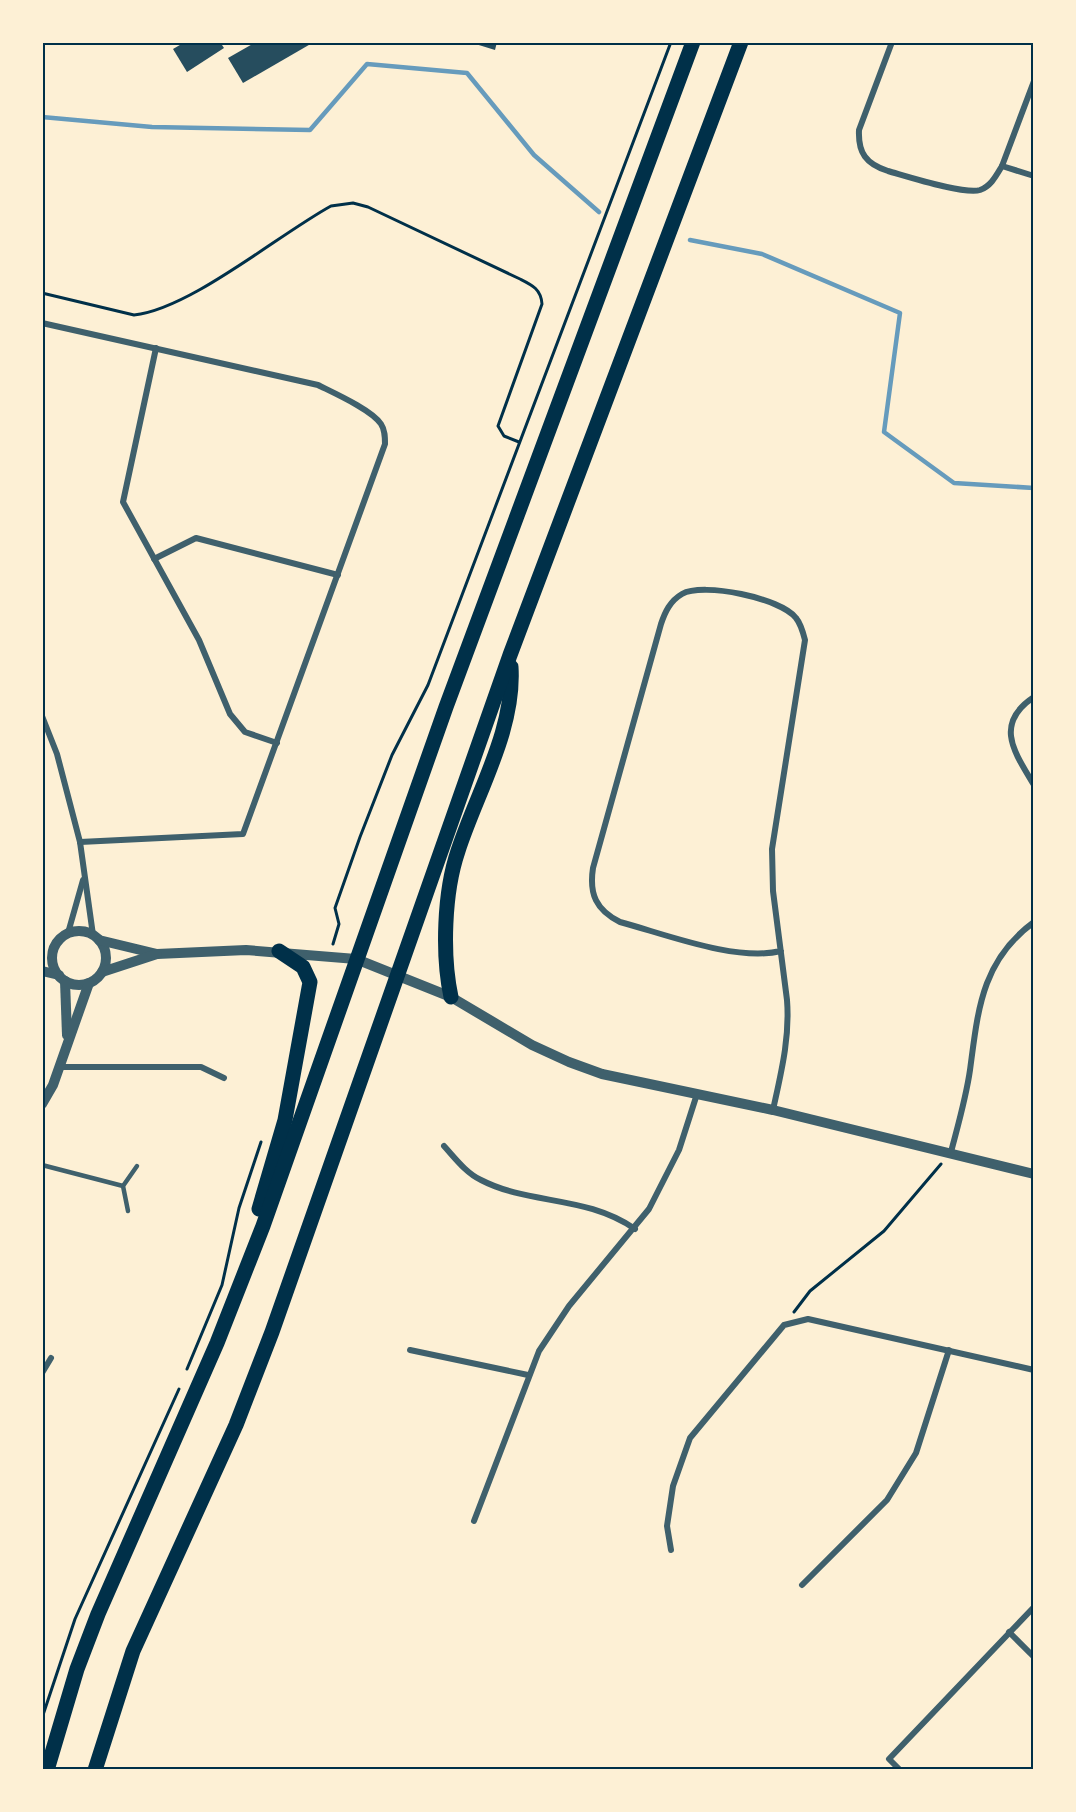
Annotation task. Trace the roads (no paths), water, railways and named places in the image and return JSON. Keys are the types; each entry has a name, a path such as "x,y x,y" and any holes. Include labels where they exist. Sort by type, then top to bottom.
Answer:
{"main road":[{"path":"47,1770 77,1670 98,1614 231,1310 263,1226 530,475 693,42"},
{"path":"95,1770 133,1651 236,1425 272,1332 510,655 741,42"},
{"path":"451,997 446,958 452,869 508,714 510,655"},
{"path":"231,1310 285,1120 310,982 303,967 279,951"}],"street":[{"path":"892,42 859,130 862,155 876,167 888,171 972,192 989,184 1002,166 1034,81"},
{"path":"1002,166 1034,176"},
{"path":"42,323 318,385 340,395 381,424 385,434 384,452 243,834 80,842"},
{"path":"156,348 123,502 199,640 230,714 245,732 277,743"},
{"path":"154,560 196,538 338,575"},
{"path":"773,1110 784,1058 789,1017 781,951 773,891 772,849 805,640 796,618 777,604 706,588 692,590 673,601 660,624 593,868 593,896 608,916 620,922 736,952 762,955 781,951"},
{"path":"1034,697 1016,713 1011,726 1010,738 1014,752 1034,785"},
{"path":"42,716 45,733 69,794 80,842 83,876 96,938 105,956 102,972"},
{"path":"42,947 56,944 68,933 83,876"},
{"path":"951,1152 966,1092 981,997 999,959 1013,941 1034,922"},
{"path":"68,933 85,932 96,938 157,954 279,951 356,960 451,997 532,1045 602,1074 773,1110 1034,1174"},
{"path":"56,944 52,960 62,978 67,1041"},
{"path":"42,1104 60,1067 67,1041 89,983 102,972 157,954"},
{"path":"42,971 73,984 89,983"},
{"path":"60,1067 201,1067 224,1078"},
{"path":"474,1521 528,1375 551,1328 635,1229 649,1209 679,1150 698,1094"},
{"path":"444,1146 462,1167 480,1180 500,1187 609,1213 635,1229"},
{"path":"671,1550 667,1526 673,1486 690,1438 784,1325 808,1319 1034,1370"},
{"path":"410,1350 528,1375"},
{"path":"802,1585 887,1500 916,1453 949,1350"},
{"path":"42,1372 51,1358"},
{"path":"900,1770 889,1759 1034,1607"},
{"path":"1009,1632 1034,1658"}],"lane":[{"path":"42,1165 123,1185"},
{"path":"128,1211 123,1185 137,1166"}],"waterway":[{"path":"42,117 152,127 310,130 367,64 467,73 534,155 599,212"},
{"path":"690,240 762,254 900,313 884,432 954,483 1034,488"}]}
